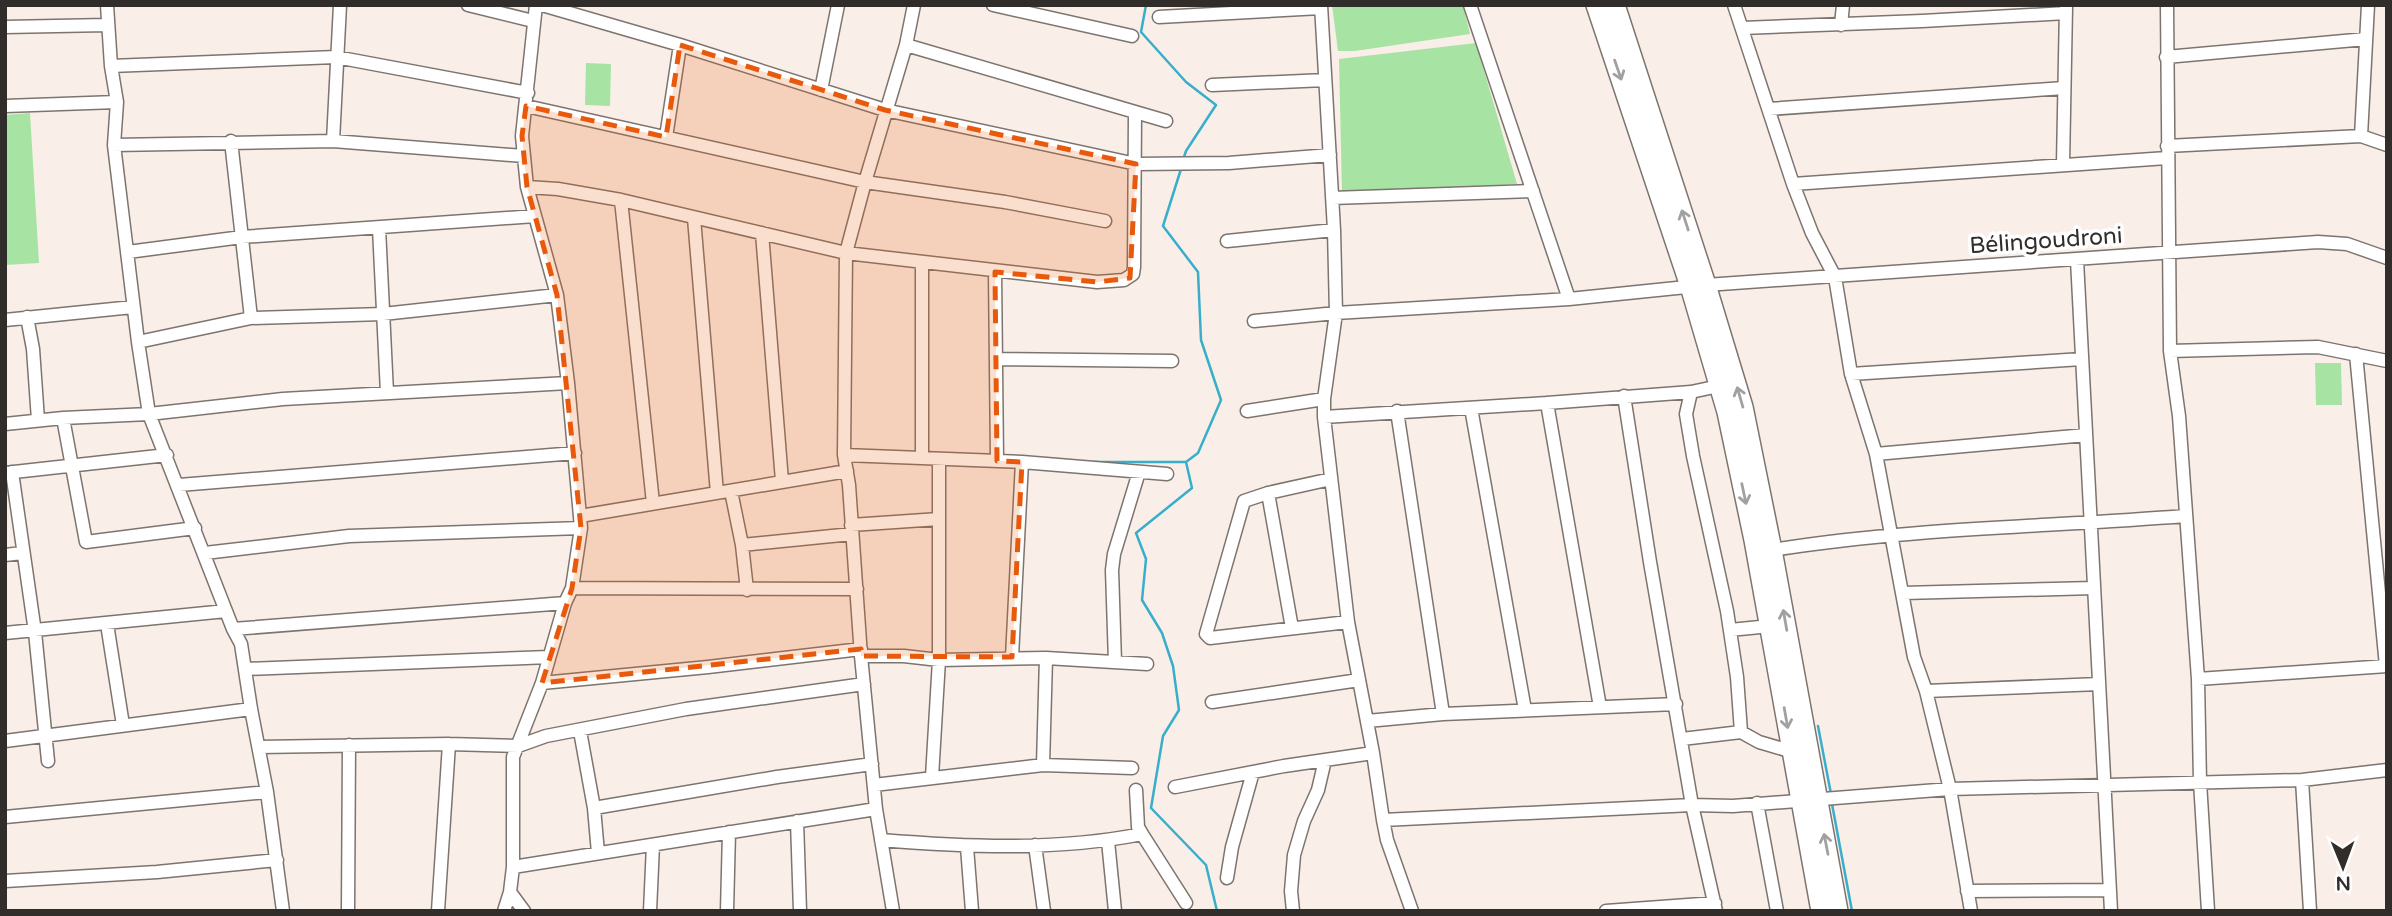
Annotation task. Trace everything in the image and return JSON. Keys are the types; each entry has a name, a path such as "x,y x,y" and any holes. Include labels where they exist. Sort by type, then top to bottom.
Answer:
{"highway":[{"path":"1612,6 1698,285 1743,407 1772,550 1809,799 1821,911"},
{"path":"1698,285 1741,479 1793,752 1809,799 1838,911"}],"street":[{"path":"107,5 111,66 117,102 114,145 149,414 179,485 233,629 241,643 267,792 283,911"},
{"path":"333,141 340,5"},
{"path":"468,5 533,21"},
{"path":"503,911 510,892 513,867 513,757 542,683 565,603 572,588 581,522 557,295 527,187 523,156 522,136 536,5"},
{"path":"542,5 885,110 1136,164 1229,163 1329,155"},
{"path":"821,90 838,5"},
{"path":"893,911 876,809 844,455 846,253 864,182 906,45 914,5"},
{"path":"993,5 1132,36"},
{"path":"1471,5 1569,299"},
{"path":"1734,5 1793,184 1812,233 1835,276 1851,374 1877,454 1914,657 1927,691 1950,789 1971,911"},
{"path":"1840,24 1843,5"},
{"path":"2167,5 2169,351 2179,416 2198,679 2200,782 2208,911"},
{"path":"2361,136 2368,5"},
{"path":"1159,17 1321,7 1336,313 1324,417 1349,622 1373,753 1382,820 1412,911"},
{"path":"1742,28 2066,9 2063,164"},
{"path":"5,27 107,25"},
{"path":"2166,57 2365,39"},
{"path":"906,45 1166,121"},
{"path":"666,137 680,46"},
{"path":"111,66 337,57 527,99 666,137 864,182 1004,202 1105,221"},
{"path":"1212,85 1325,80"},
{"path":"1769,109 2064,88"},
{"path":"5,106 117,102"},
{"path":"527,187 558,189 621,200 846,253 1097,282 1130,278 1134,267 1135,113"},
{"path":"1793,184 2063,164 2167,152 2361,136 2387,145"},
{"path":"231,141 251,318"},
{"path":"114,145 333,141 523,156"},
{"path":"1332,198 1533,191"},
{"path":"621,200 653,503"},
{"path":"128,252 242,237 535,216"},
{"path":"694,218 717,493"},
{"path":"379,228 387,393"},
{"path":"1227,241 1334,230"},
{"path":"762,233 782,481"},
{"name":"Bélingoudroni","path":"1254,321 1336,313 1569,299 1698,285 2318,242 2347,244 2387,258"},
{"path":"2077,260 2111,911"},
{"path":"922,263 922,458"},
{"path":"995,272 998,461"},
{"path":"138,342 251,318 383,314 557,295"},
{"path":"5,320 133,307"},
{"path":"27,317 33,349 38,420"},
{"path":"2169,351 2318,347 2387,362"},
{"path":"2198,679 2386,666 2356,354"},
{"path":"996,359 1172,360"},
{"path":"1851,374 2082,359"},
{"path":"5,424 149,414 283,399 568,383"},
{"path":"1324,417 1690,392 1719,386"},
{"path":"1690,392 1686,414 1730,630 1741,732"},
{"path":"1606,911 1716,907 1692,805 1624,396"},
{"path":"1247,411 1324,399"},
{"path":"1547,403 1600,707"},
{"path":"1472,408 1525,710"},
{"path":"1396,411 1443,714"},
{"path":"62,418 86,542 195,528"},
{"path":"1877,454 2086,435"},
{"path":"179,485 575,453"},
{"path":"48,761 35,632 8,473 167,455"},
{"path":"844,455 1022,462 1167,474"},
{"path":"932,777 939,660 939,459"},
{"path":"1012,657 1022,462"},
{"path":"205,553 349,536 581,522 653,503 847,471"},
{"path":"1115,662 1112,570 1114,554 1139,472"},
{"path":"1331,479 1244,501 1206,634 1210,638 1349,622"},
{"path":"731,491 742,545 747,590"},
{"path":"1268,493 1292,628"},
{"path":"1772,550 1892,534 2185,516"},
{"path":"742,545 939,519"},
{"path":"5,555 22,553"},
{"path":"572,588 857,589"},
{"path":"1903,593 2094,589"},
{"path":"233,629 565,603"},
{"path":"5,633 226,611"},
{"path":"107,624 123,725"},
{"path":"1730,630 1770,626"},
{"path":"542,683 861,653 939,660 1012,657 1147,664"},
{"path":"246,669 549,657"},
{"path":"1043,765 1046,658"},
{"path":"1212,702 1359,680"},
{"path":"259,747 449,744 518,746 546,736 686,709 864,684"},
{"path":"1927,691 2099,684"},
{"path":"1367,721 1443,714 1676,704"},
{"path":"5,741 251,709"},
{"path":"580,731 594,808 598,853"},
{"path":"1682,739 1741,732 1759,742 1793,752"},
{"path":"438,911 449,744"},
{"path":"348,911 349,745"},
{"path":"1175,787 1373,753"},
{"path":"1293,911 1291,891 1294,855 1304,821 1318,790 1325,760"},
{"path":"594,808 872,764"},
{"path":"874,785 1043,765 1132,768"},
{"path":"1382,820 1757,803 1950,789 2302,780 2387,770"},
{"path":"1227,878 1232,847 1254,772"},
{"path":"2302,780 2310,911"},
{"path":"1136,790 1142,834 1186,903"},
{"path":"5,817 267,792"},
{"path":"1757,803 1777,911"},
{"path":"513,867 876,809"},
{"path":"797,821 800,911"},
{"path":"727,911 729,832"},
{"path":"881,840 967,847 1108,841 1142,834"},
{"path":"1108,841 1115,911"},
{"path":"650,911 653,845"},
{"path":"1035,845 1044,911"},
{"path":"967,847 972,911"},
{"path":"5,881 157,872 277,860"},
{"path":"1967,891 2110,890"},
{"path":"510,892 524,911"}],"highlighted area":[{"path":"680,45 885,110 1136,164 1130,278 1097,282 995,272 997,461 1022,462 1012,657 861,656 861,649 542,683 572,588 581,528 557,295 527,187 522,136 526,106 666,137"}],"green space":[{"path":"1332,5 1463,5 1470,34 1355,51 1338,51"},
{"path":"1476,43 1517,184 1342,193 1339,59"},
{"path":"586,63 611,64 610,106 585,105"},
{"path":"30,113 39,263 5,265 5,115"},
{"path":"2315,363 2341,363 2342,405 2316,405"}],"waterway":[{"path":"1146,5 1141,32 1186,82 1216,105 1183,160"},
{"path":"1181,169 1163,226 1198,272 1201,340 1221,400 1198,453 1186,462 1192,488 1136,533 1146,559 1142,600 1162,633 1173,666 1179,710 1163,736 1151,808 1206,865 1217,911"},
{"path":"1091,462 1186,462"},
{"path":"1818,726 1831,794"},
{"path":"1832,804 1852,911"}]}
